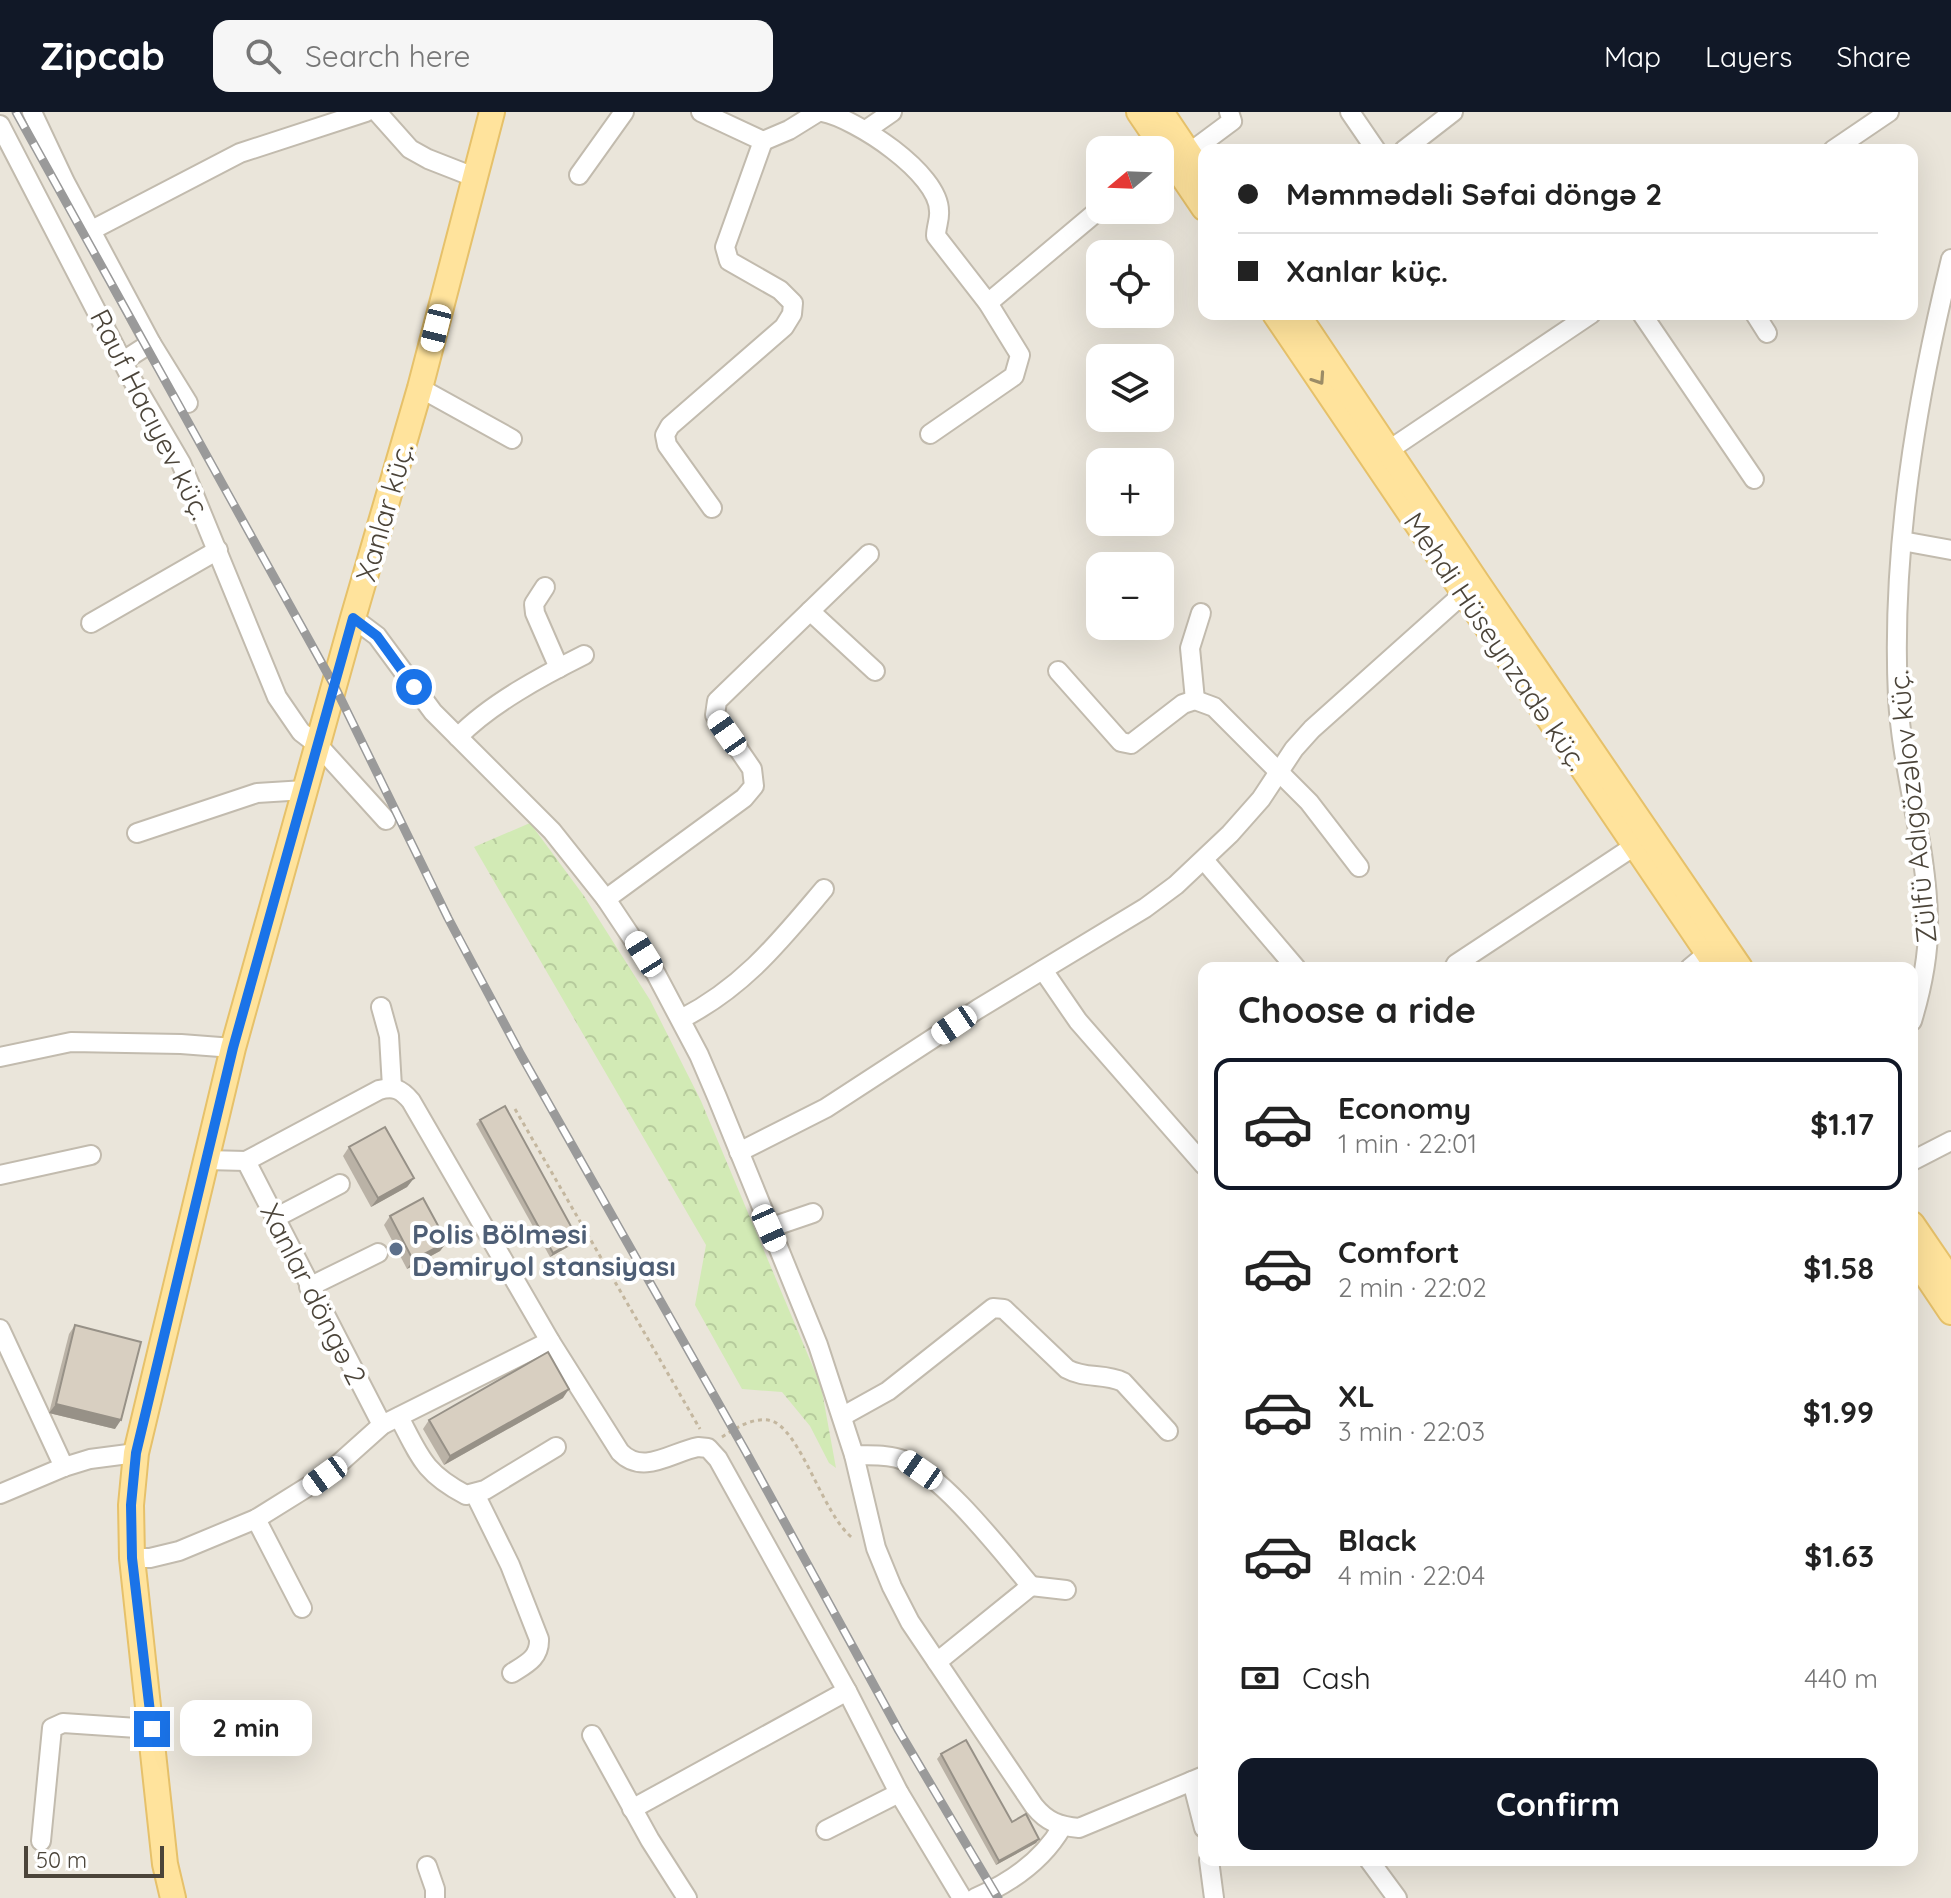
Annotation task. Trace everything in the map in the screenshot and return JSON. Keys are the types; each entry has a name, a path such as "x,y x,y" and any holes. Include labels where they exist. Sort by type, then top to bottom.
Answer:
{"main road":[{"name":"Xanlar küç.","path":"173,1898 165,1864 132,1558 131,1505 136,1453 233,1048 420,388 492,112"},
{"path":"1139,112 1158,136"},
{"path":"1161,112 1167,136"},
{"path":"1174,155 1198,172"},
{"path":"1174,157 1198,198"},
{"name":"Mehdi Hüseynzadə küç.","path":"1279,320 1636,845 1704,962"},
{"name":"Mehdi Hüseynzadə küç.","path":"1301,320 1736,962"},
{"path":"1918,1233 1951,1281"},
{"path":"1918,1263 1951,1312"}],"street":[{"path":"32,112 90,231 151,343 188,403"},
{"path":"90,231 240,153 366,112"},
{"path":"377,112 410,149 474,177"},
{"path":"579,175 624,112"},
{"path":"701,112 763,141 820,112 836,115 866,130 924,177 939,211 936,236 988,303 1020,355 1014,376 930,434"},
{"path":"866,130 892,112"},
{"path":"1174,153 1232,121 1229,112"},
{"path":"1350,112 1372,144"},
{"path":"1412,144 1453,112"},
{"path":"1842,144 1889,112"},
{"name":"Rauf Hacıyev küç.","path":"3,137 181,463 277,697 301,732 318,745 386,820"},
{"path":"712,508 667,445 665,435 670,426 784,327 792,314 793,303 780,290 729,261 725,247 763,141"},
{"path":"988,303 1086,221"},
{"name":"Zülfü Adıgözəlov küç.","path":"1918,998 1925,971 1928,917 1898,701 1902,541 1928,362 1951,259"},
{"path":"1389,450 1582,320"},
{"path":"1646,320 1754,479"},
{"path":"1759,320 1767,333"},
{"path":"123,361 151,343"},
{"path":"420,388 512,439"},
{"path":"1902,541 1951,550"},
{"path":"91,623 218,550"},
{"path":"606,899 744,798 754,786 752,769 715,715 717,701 869,554"},
{"path":"545,587 534,604 535,613 559,668"},
{"path":"739,1152 826,1108 1145,908 1204,860 1261,799 1312,729 1463,594"},
{"path":"810,611 875,671"},
{"path":"1195,700 1190,648 1201,613"},
{"path":"353,618 377,636 433,712 552,831 632,934 681,1019 705,1069 818,1345 843,1416 876,1548 910,1622 1034,1806 1043,1816 1062,1827 1079,1828 1198,1779"},
{"path":"458,737 482,716 584,655"},
{"path":"1058,671 1121,742 1131,744 1183,704 1195,700 1214,707 1309,802 1359,867"},
{"path":"137,833 257,793 305,790"},
{"path":"1459,962 1636,845"},
{"path":"1204,860 1291,962"},
{"path":"681,1019 724,995 746,976 824,889"},
{"path":"1043,970 1078,1021 1198,1158"},
{"path":"381,1007 389,1036 392,1087"},
{"path":"0,1057 71,1042 233,1048"},
{"path":"206,1160 246,1161 379,1090 392,1087 403,1092 550,1341 628,1460 638,1464 650,1463 688,1449 708,1448 729,1476 899,1793 962,1898"},
{"path":"1918,1157 1951,1141"},
{"path":"0,1175 91,1155"},
{"name":"Xanlar döngə 2","path":"246,1161 309,1287 391,1421 440,1482 466,1495 475,1494"},
{"path":"275,1218 340,1184"},
{"path":"769,1228 813,1213"},
{"path":"309,1287 378,1253"},
{"path":"843,1416 888,1391 993,1308 1004,1309 1067,1369 1076,1374 1114,1377 1123,1382 1168,1431"},
{"path":"0,1329 64,1467"},
{"path":"132,1558 150,1558 179,1551 256,1519 325,1476 391,1421 550,1341"},
{"path":"512,1673 533,1659 539,1650 539,1639 510,1565 475,1494 556,1447"},
{"path":"0,1494 90,1459 136,1453"},
{"path":"854,1455 906,1460 935,1481 979,1525 1031,1586 1066,1590"},
{"path":"256,1519 302,1608"},
{"path":"937,1662 1031,1586"},
{"path":"632,1809 847,1691"},
{"path":"41,1841 52,1728 63,1723 152,1729"},
{"path":"592,1735 632,1809 687,1898"},
{"path":"826,1830 899,1793"},
{"path":"975,1898 993,1890 1043,1854 1062,1827"},
{"path":"427,1866 435,1898"},
{"path":"1210,1866 1214,1898"},
{"path":"1373,1866 1397,1898"}],"path":[{"path":"515,1109 708,1448 754,1420 770,1420 780,1424 791,1437 839,1527 851,1538 876,1548"}],"shaded area":[{"path":"0,112 1951,112 1951,1898 0,1898"}],"green space":[{"path":"530,823 584,896 650,1000 701,1101 821,1386 836,1468 829,1463 810,1426 782,1392 742,1389 695,1305 706,1245 474,847"}],"building":[{"path":"505,1106 578,1239 553,1253 480,1120"},
{"path":"385,1127 414,1178 378,1198 349,1147"},
{"path":"423,1198 447,1242 413,1260 390,1216"},
{"path":"75,1325 141,1342 121,1420 56,1404"},
{"path":"548,1352 569,1389 450,1456 429,1420"},
{"path":"966,1740 1012,1822 1026,1814 1039,1839 999,1861 941,1754"}],"railway":[{"path":"16,112 335,687 448,918 521,1055 746,1452 899,1731 998,1898"}],"place":[{"name":"Polis Bölməsi Dəmiryol stansiyası","path":"396,1249"}],"route":[{"path":"152,1729 132,1558 131,1505 136,1453 233,1048 353,618 377,636 414,687"}]}
